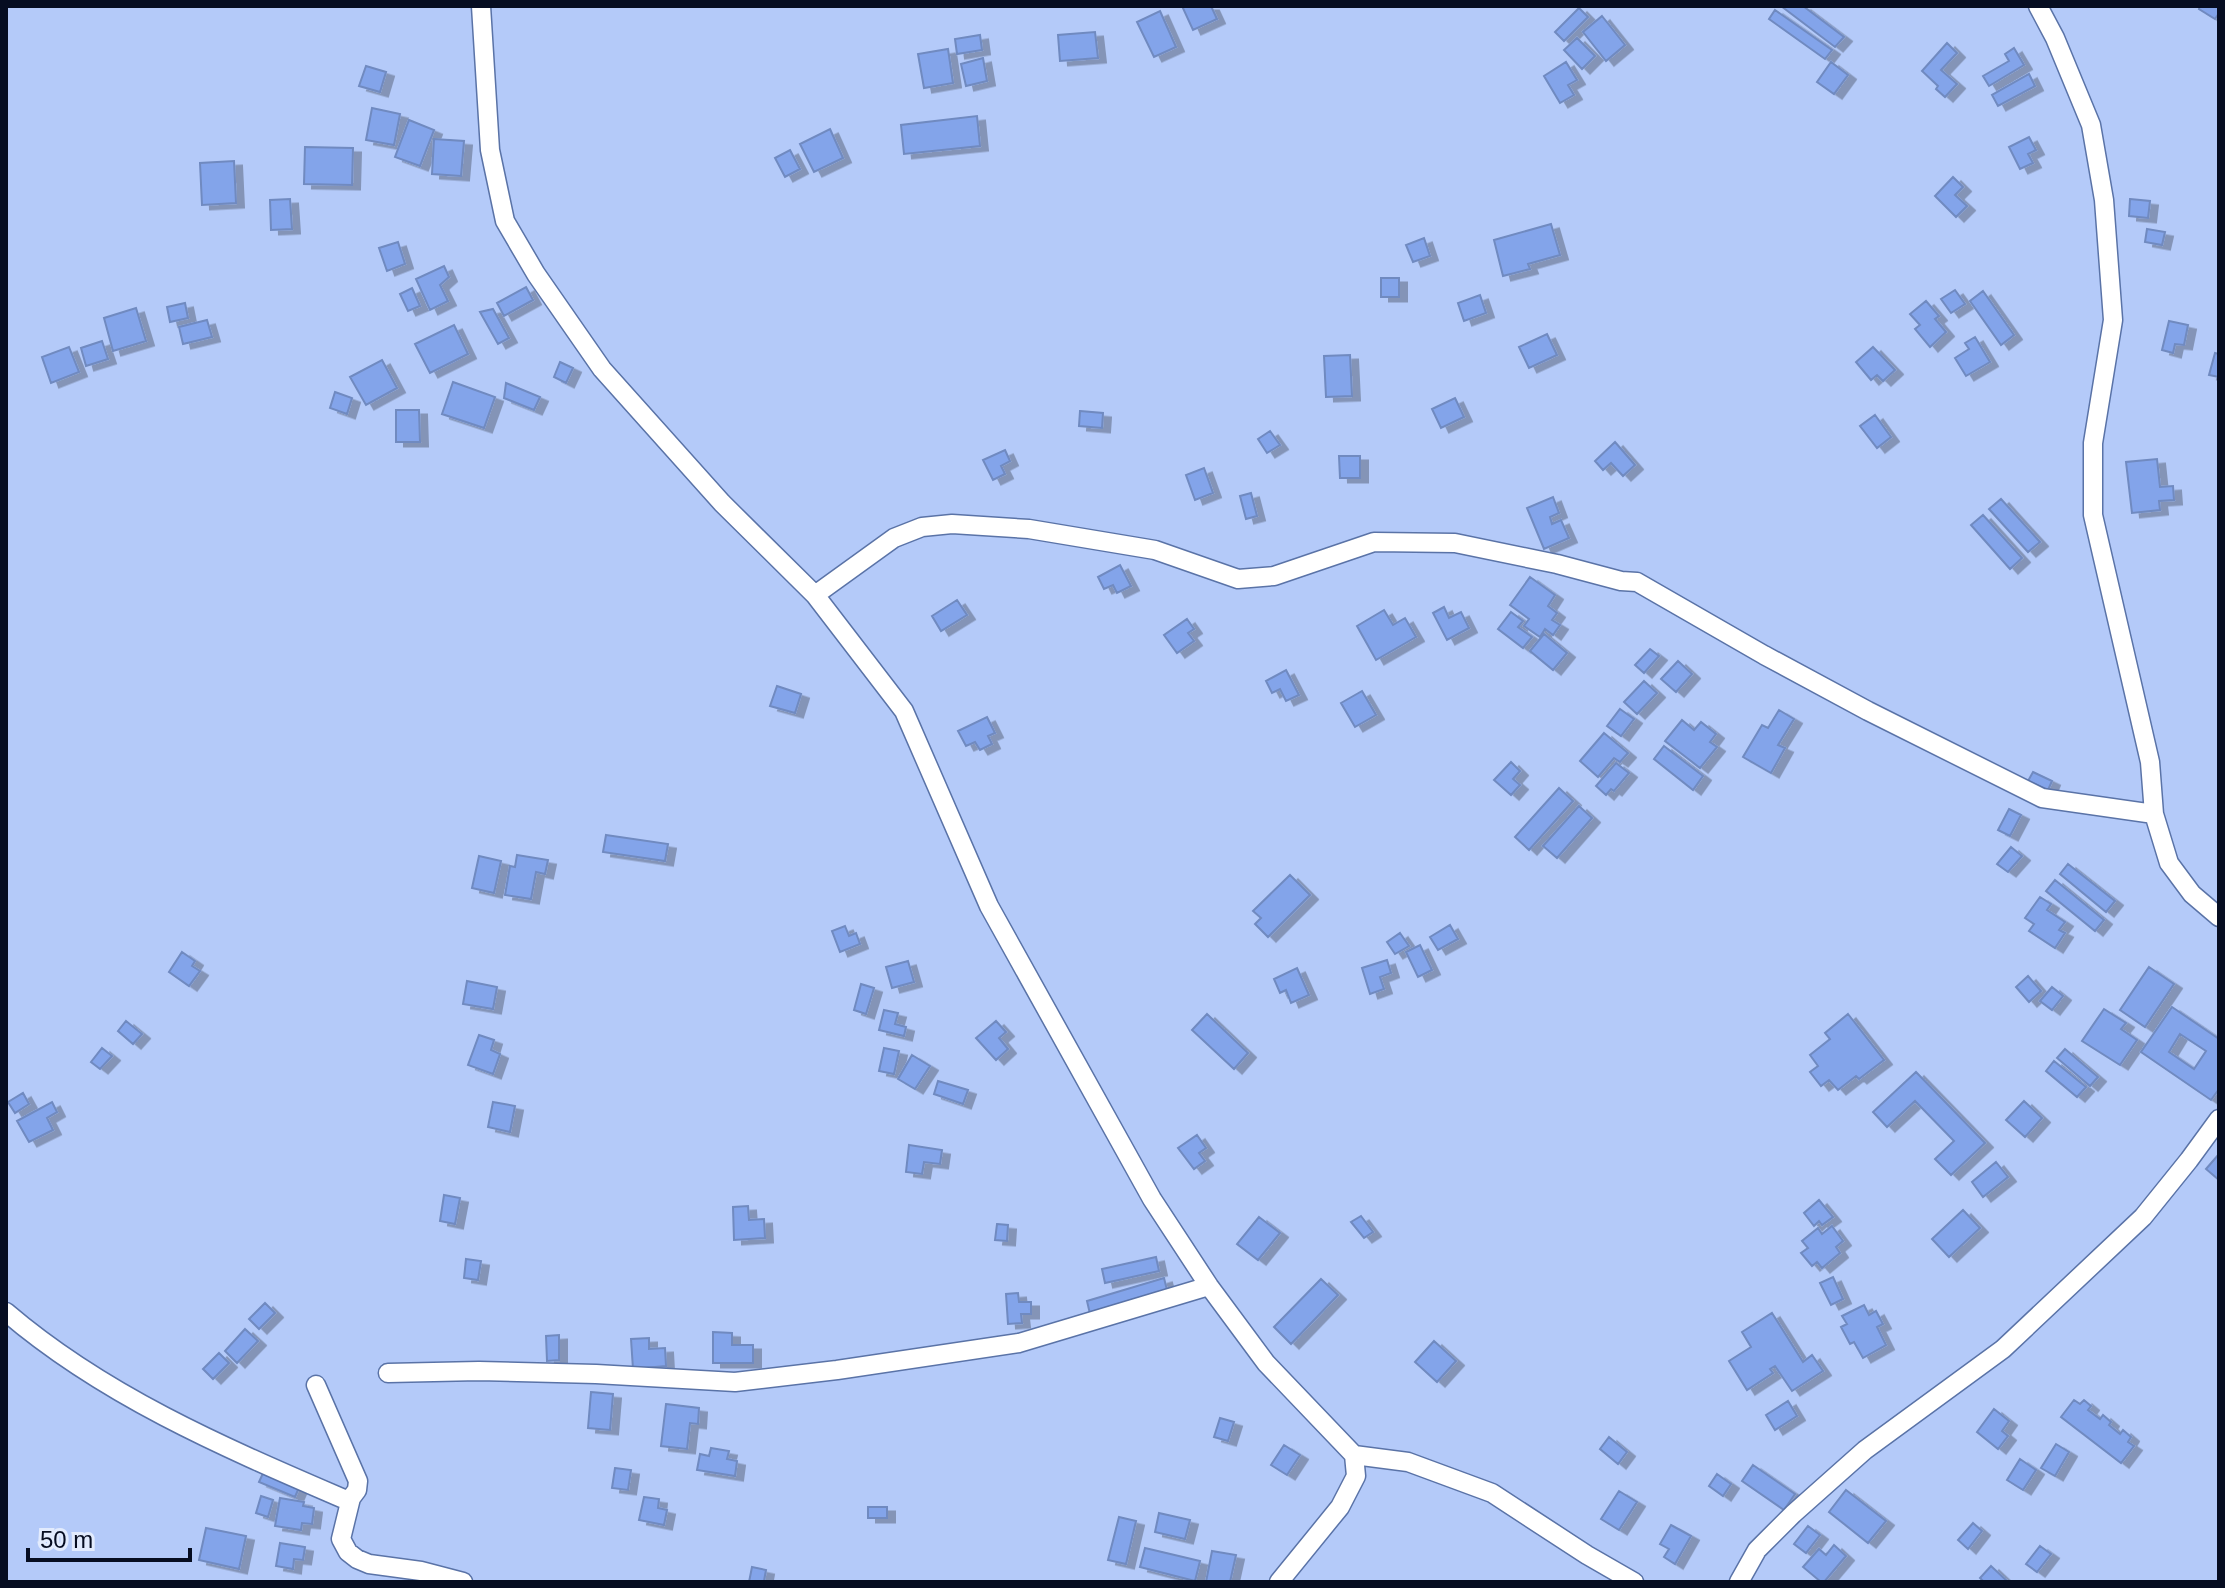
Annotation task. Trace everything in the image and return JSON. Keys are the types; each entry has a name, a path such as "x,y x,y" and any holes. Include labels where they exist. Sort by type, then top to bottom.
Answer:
{"street":[{"path":"481,6 490,150 505,221 536,274 602,369 722,503 815,595 904,711 989,906 1152,1199 1209,1286 1266,1363 1354,1455 1356,1476 1340,1507 1279,1582"},
{"path":"2038,6 2055,38 2091,125 2104,200 2113,320 2093,443 2093,515 2150,762 2154,814 2169,863 2192,894 2219,917"},
{"path":"815,595 894,538 922,527 952,524 1029,529 1155,550 1238,579 1274,576 1374,542 1455,543 1637,582 1777,662 2042,798 2154,814"},
{"path":"1739,1582 1757,1550 1793,1514 1865,1450 2003,1349 2143,1217 2219,1119"},
{"path":"388,1373 479,1371 596,1374 735,1382 1019,1343 1209,1286"},
{"path":"6,1312 74,1365 119,1392 242,1454 344,1499 351,1498"},
{"path":"316,1385 358,1481 341,1539 348,1552 369,1564 421,1571 463,1582"},
{"path":"1354,1455 1408,1462 1492,1493 1634,1582"}],"building":[{"path":"1182,6 1211,6 1217,19 1193,30"},
{"path":"1781,6 1803,6 1844,37 1835,47"},
{"path":"2200,6 2219,6 2219,13 2215,19 2199,9"},
{"path":"1579,8 1588,17 1564,41 1555,32"},
{"path":"1775,10 1832,50 1825,59 1769,19"},
{"path":"1160,11 1176,47 1154,57 1137,22"},
{"path":"1602,16 1625,45 1606,61 1583,32"},
{"path":"1095,32 1098,58 1060,61 1058,35"},
{"path":"980,35 982,50 957,54 955,39"},
{"path":"1577,38 1595,56 1582,69 1564,50"},
{"path":"1947,43 1957,53 1941,70 1957,84 1945,97 1922,71"},
{"path":"2014,48 2024,65 1989,86 1983,76 2009,61 2005,54"},
{"path":"948,49 953,83 924,88 918,54"},
{"path":"983,58 987,81 966,86 961,64"},
{"path":"1566,62 1577,80 1568,85 1574,95 1560,103 1544,76"},
{"path":"1831,62 1848,75 1834,94 1817,82"},
{"path":"366,66 386,72 380,92 359,86"},
{"path":"2029,74 2035,86 1998,106 1992,95"},
{"path":"372,108 400,114 394,145 366,140"},
{"path":"977,116 980,146 904,154 901,125"},
{"path":"409,120 434,130 420,166 395,157"},
{"path":"830,129 843,158 814,172 800,144"},
{"path":"2029,137 2036,150 2028,154 2033,163 2020,169 2009,147"},
{"path":"434,139 464,141 461,176 432,174"},
{"path":"305,147 353,148 352,185 304,184"},
{"path":"790,150 800,169 785,177 775,158"},
{"path":"234,161 236,203 202,205 200,163"},
{"path":"1953,177 1963,187 1955,195 1967,206 1956,217 1935,196"},
{"path":"290,199 292,229 271,230 270,200"},
{"path":"2130,199 2150,201 2148,218 2129,216"},
{"path":"1551,224 1560,255 1528,264 1530,269 1503,276 1494,240"},
{"path":"2147,229 2165,232 2162,245 2145,242"},
{"path":"1424,238 1430,256 1413,262 1406,245"},
{"path":"398,242 405,264 387,271 379,248"},
{"path":"444,266 449,277 440,285 448,301 430,310 416,279"},
{"path":"1381,278 1399,278 1399,297 1381,297"},
{"path":"526,287 533,300 504,316 497,303"},
{"path":"412,288 420,306 408,311 400,294"},
{"path":"1955,290 1965,304 1951,313 1941,299"},
{"path":"1983,291 2014,335 2001,345 1970,301"},
{"path":"1480,295 1486,313 1464,321 1458,303"},
{"path":"1926,301 1939,316 1935,319 1946,332 1930,347 1915,329 1920,325 1910,314"},
{"path":"185,303 188,318 170,322 167,307"},
{"path":"136,308 146,341 113,351 104,318"},
{"path":"493,309 509,338 498,344 480,312"},
{"path":"207,320 212,337 183,344 179,327"},
{"path":"2169,321 2188,325 2184,345 2175,344 2173,353 2162,350"},
{"path":"454,325 468,354 430,373 415,344"},
{"path":"1547,334 1557,355 1529,368 1519,347"},
{"path":"1975,337 1990,362 1966,376 1955,358 1969,349 1965,343"},
{"path":"102,341 108,359 86,366 81,348"},
{"path":"69,347 79,372 51,383 42,357"},
{"path":"1873,347 1895,370 1883,381 1877,375 1871,380 1856,362"},
{"path":"2215,353 2219,354 2219,377 2209,375"},
{"path":"1350,355 1352,396 1326,397 1324,356"},
{"path":"382,360 397,388 366,405 350,377"},
{"path":"560,362 573,368 566,383 554,377"},
{"path":"453,382 495,397 484,428 442,414"},
{"path":"506,383 540,397 534,410 504,398"},
{"path":"335,392 352,398 347,414 330,408"},
{"path":"1455,398 1464,417 1441,428 1432,409"},
{"path":"396,410 419,410 420,442 396,442"},
{"path":"1080,411 1103,413 1102,428 1079,426"},
{"path":"1875,415 1891,437 1877,448 1860,426"},
{"path":"1270,431 1280,445 1267,453 1258,439"},
{"path":"1615,442 1635,465 1623,476 1611,463 1603,470 1595,461"},
{"path":"1005,450 1010,461 1001,466 1005,474 993,480 983,460"},
{"path":"1339,456 1360,456 1360,478 1340,478"},
{"path":"2157,459 2160,487 2173,486 2174,500 2159,501 2160,510 2132,513 2126,462"},
{"path":"1204,468 1213,493 1195,500 1186,475"},
{"path":"1251,493 1257,516 1246,519 1240,496"},
{"path":"1553,497 1559,513 1550,517 1552,524 1561,520 1569,538 1544,549 1527,508"},
{"path":"2001,499 2040,542 2028,552 1989,509"},
{"path":"1983,515 2022,558 2010,569 1971,525"},
{"path":"1120,565 1131,586 1117,593 1113,585 1104,589 1098,577"},
{"path":"1530,577 1555,595 1548,606 1557,613 1552,620 1560,625 1553,635 1545,629 1540,637 1524,626 1529,619 1510,605"},
{"path":"957,600 967,615 941,631 932,616"},
{"path":"1444,607 1449,618 1461,612 1469,628 1447,640 1433,613"},
{"path":"1384,610 1393,625 1405,618 1416,637 1376,660 1357,626"},
{"path":"1511,612 1523,621 1518,627 1532,637 1523,648 1498,629"},
{"path":"1187,619 1194,629 1188,633 1194,641 1177,653 1164,635"},
{"path":"1544,634 1567,653 1553,670 1530,651"},
{"path":"1650,649 1659,656 1644,673 1635,665"},
{"path":"1678,661 1692,674 1676,692 1661,679"},
{"path":"1286,670 1299,695 1286,701 1280,689 1272,693 1266,681"},
{"path":"1644,681 1657,693 1637,714 1624,702"},
{"path":"777,686 801,694 795,713 770,706"},
{"path":"1362,691 1376,715 1355,727 1341,703"},
{"path":"1620,709 1634,719 1621,736 1607,726"},
{"path":"1779,710 1794,719 1778,745 1785,748 1771,773 1743,757 1762,725 1768,728"},
{"path":"987,717 995,733 988,736 992,744 980,750 975,742 966,746 958,731"},
{"path":"1682,720 1694,730 1701,722 1716,734 1710,742 1717,747 1700,768 1665,741"},
{"path":"1604,733 1628,753 1620,762 1614,758 1598,777 1580,761"},
{"path":"1664,746 1703,776 1693,790 1654,759"},
{"path":"1511,762 1520,771 1513,779 1520,785 1511,795 1494,780"},
{"path":"1616,763 1629,773 1614,791 1611,789 1606,795 1596,786"},
{"path":"2033,772 2052,781 2048,790 2028,781"},
{"path":"1559,788 1573,801 1529,850 1515,837"},
{"path":"1579,806 1592,818 1557,858 1543,846"},
{"path":"2009,809 2021,815 2010,836 1998,830"},
{"path":"606,835 668,844 665,861 603,852"},
{"path":"2011,847 2022,856 2008,872 1997,864"},
{"path":"517,855 548,860 545,874 536,872 531,899 505,895 510,866 515,867"},
{"path":"479,856 501,861 494,893 472,888"},
{"path":"2068,864 2115,901 2106,912 2060,874"},
{"path":"1290,875 1310,895 1268,937 1255,924 1261,918 1253,911"},
{"path":"2055,880 2104,920 2095,931 2046,891"},
{"path":"2040,897 2051,904 2047,910 2065,922 2059,930 2065,933 2055,948 2029,931 2034,924 2025,918"},
{"path":"1450,925 1458,939 1438,950 1430,937"},
{"path":"845,926 849,936 856,933 860,944 840,952 832,931"},
{"path":"1400,933 1409,946 1395,954 1387,942"},
{"path":"1420,945 1432,970 1418,977 1406,952"},
{"path":"182,952 195,961 192,966 200,971 189,986 169,972"},
{"path":"1387,960 1391,973 1380,977 1384,989 1370,994 1362,968"},
{"path":"908,961 914,982 892,988 886,967"},
{"path":"2149,967 2174,984 2145,1027 2120,1010"},
{"path":"1297,968 1309,995 1291,1003 1286,990 1280,993 1274,979"},
{"path":"2028,976 2041,991 2029,1002 2016,987"},
{"path":"467,981 497,987 493,1009 463,1004"},
{"path":"861,984 874,988 866,1014 854,1010"},
{"path":"2052,987 2063,996 2052,1010 2040,1001"},
{"path":"2172,1007 2219,1039 2219,1089 2211,1100 2141,1052","holes":["2180,1034 2206,1051 2194,1069 2169,1052"]},
{"path":"2104,1009 2126,1023 2121,1029 2137,1040 2120,1065 2082,1041"},
{"path":"884,1010 898,1013 895,1024 906,1027 904,1036 879,1030"},
{"path":"1207,1014 1248,1053 1234,1069 1192,1030"},
{"path":"1848,1014 1884,1060 1838,1090 1829,1080 1821,1086 1810,1072 1818,1066 1810,1055 1830,1039 1825,1033"},
{"path":"126,1021 142,1034 133,1044 118,1031"},
{"path":"996,1021 1006,1032 999,1038 1008,1049 996,1060 976,1038"},
{"path":"479,1035 494,1040 491,1050 500,1054 493,1074 468,1065"},
{"path":"102,1048 112,1056 100,1069 91,1062"},
{"path":"884,1048 899,1051 894,1074 879,1071"},
{"path":"2065,1049 2098,1077 2090,1086 2057,1058"},
{"path":"912,1055 930,1066 915,1089 898,1079"},
{"path":"2054,1061 2086,1087 2077,1097 2046,1071"},
{"path":"1916,1072 1985,1143 1951,1175 1935,1159 1954,1141 1915,1101 1887,1127 1873,1112"},
{"path":"938,1081 968,1090 963,1104 934,1094"},
{"path":"23,1093 29,1104 15,1113 8,1102"},
{"path":"2024,1101 2042,1118 2025,1137 2006,1120"},
{"path":"52,1102 57,1112 47,1118 53,1130 29,1142 17,1121"},
{"path":"493,1102 515,1106 510,1132 488,1127"},
{"path":"1197,1135 1206,1148 1199,1153 1205,1161 1194,1169 1178,1148"},
{"path":"909,1145 942,1150 940,1164 924,1162 922,1174 906,1172"},
{"path":"2219,1154 2219,1180 2206,1169"},
{"path":"1996,1162 2008,1177 1983,1197 1972,1182"},
{"path":"444,1195 460,1198 455,1224 440,1221"},
{"path":"1819,1200 1833,1217 1822,1225 1819,1221 1814,1226 1804,1213"},
{"path":"748,1206 749,1220 764,1219 765,1238 734,1240 733,1207"},
{"path":"1963,1210 1980,1228 1949,1257 1932,1239"},
{"path":"1361,1216 1373,1232 1364,1238 1351,1222"},
{"path":"1259,1217 1280,1233 1258,1260 1237,1244"},
{"path":"997,1224 1008,1225 1007,1241 995,1240"},
{"path":"1832,1226 1843,1241 1836,1247 1840,1253 1822,1268 1817,1262 1812,1266 1801,1253 1808,1248 1802,1241 1818,1228 1822,1234"},
{"path":"1156,1257 1159,1271 1105,1283 1102,1269"},
{"path":"466,1259 481,1261 478,1280 464,1278"},
{"path":"1833,1277 1843,1299 1831,1305 1820,1283"},
{"path":"1164,1278 1167,1290 1090,1314 1087,1301"},
{"path":"1321,1279 1338,1295 1291,1344 1274,1327"},
{"path":"1018,1293 1019,1302 1031,1302 1031,1314 1021,1314 1022,1323 1008,1324 1006,1294"},
{"path":"265,1303 275,1313 259,1329 249,1319"},
{"path":"1864,1305 1869,1315 1876,1311 1883,1324 1877,1327 1886,1345 1863,1358 1854,1342 1850,1344 1841,1327 1847,1324 1842,1316"},
{"path":"1772,1313 1803,1362 1812,1355 1823,1371 1792,1391 1775,1366 1770,1369 1773,1373 1747,1390 1729,1361 1751,1347 1742,1332"},
{"path":"245,1329 258,1341 237,1363 225,1351"},
{"path":"713,1332 732,1333 732,1345 753,1345 753,1363 713,1363"},
{"path":"559,1335 559,1360 547,1361 546,1336"},
{"path":"649,1338 649,1349 665,1348 666,1366 633,1369 631,1339"},
{"path":"1434,1341 1456,1361 1437,1382 1415,1362"},
{"path":"219,1353 229,1363 213,1379 203,1369"},
{"path":"591,1392 613,1394 610,1430 588,1428"},
{"path":"2074,1400 2080,1404 2084,1400 2091,1406 2088,1410 2100,1419 2103,1415 2120,1434 2123,1430 2131,1437 2128,1442 2134,1446 2121,1463 2061,1417"},
{"path":"1788,1401 1797,1416 1775,1430 1766,1415"},
{"path":"666,1404 699,1408 698,1424 690,1423 687,1449 661,1446"},
{"path":"1994,1409 2009,1421 2002,1431 2008,1436 1998,1449 1977,1432"},
{"path":"1220,1418 1234,1422 1228,1441 1214,1437"},
{"path":"1609,1437 1627,1452 1618,1464 1600,1449"},
{"path":"2056,1444 2069,1452 2055,1476 2041,1468"},
{"path":"1284,1445 1300,1455 1287,1475 1271,1465"},
{"path":"711,1448 729,1451 727,1459 737,1461 735,1476 697,1470 700,1454 709,1456"},
{"path":"2020,1459 2036,1470 2023,1490 2007,1480"},
{"path":"1753,1465 1795,1494 1784,1510 1742,1481"},
{"path":"615,1468 631,1470 628,1490 612,1488"},
{"path":"264,1471 300,1485 295,1497 259,1482"},
{"path":"1717,1474 1731,1484 1723,1496 1709,1486"},
{"path":"1846,1490 1886,1521 1868,1543 1829,1512"},
{"path":"1619,1491 1637,1502 1619,1530 1601,1519"},
{"path":"261,1496 273,1500 268,1517 256,1513"},
{"path":"644,1497 659,1499 658,1508 667,1510 664,1525 639,1520"},
{"path":"280,1498 304,1502 303,1506 314,1508 312,1524 302,1523 301,1530 275,1526"},
{"path":"868,1507 887,1507 887,1518 868,1518"},
{"path":"1159,1513 1190,1520 1185,1539 1155,1532"},
{"path":"1119,1517 1136,1521 1126,1564 1108,1560"},
{"path":"1973,1523 1982,1531 1968,1549 1958,1540"},
{"path":"1671,1525 1691,1536 1675,1564 1664,1557 1669,1549 1660,1544"},
{"path":"1808,1526 1820,1535 1806,1553 1794,1544"},
{"path":"206,1528 246,1536 239,1569 199,1560"},
{"path":"280,1543 305,1547 303,1560 294,1559 293,1569 276,1566"},
{"path":"1834,1545 1846,1556 1821,1582 1803,1567 1819,1549 1826,1555"},
{"path":"2040,1546 2051,1554 2037,1572 2026,1564"},
{"path":"1145,1548 1200,1561 1195,1581 1140,1567"},
{"path":"1212,1551 1236,1555 1230,1582 1206,1582"},
{"path":"1991,1566 2008,1582 1984,1582 1980,1578"},
{"path":"752,1567 766,1570 764,1581 772,1582 749,1582"}]}
